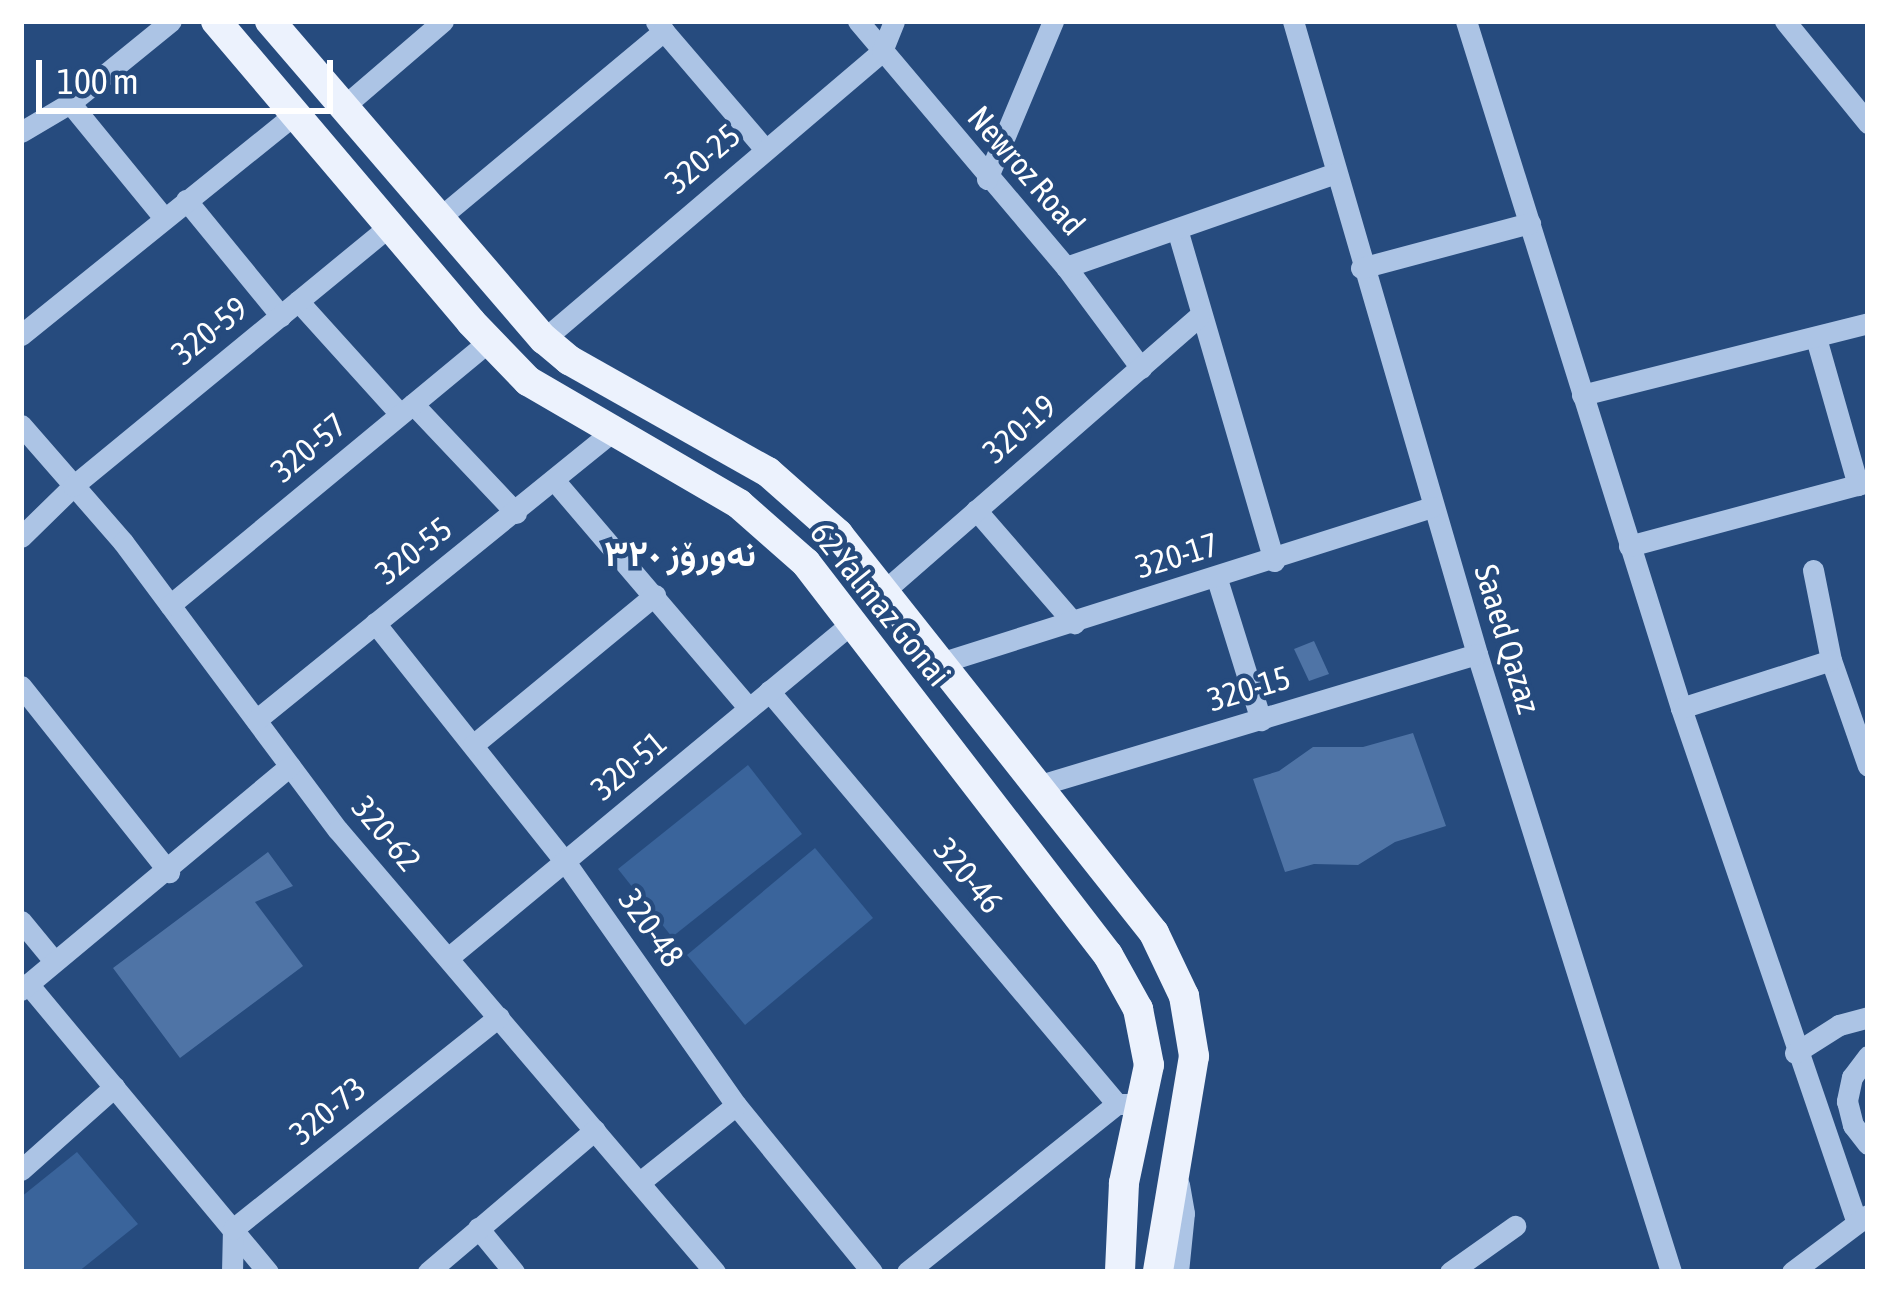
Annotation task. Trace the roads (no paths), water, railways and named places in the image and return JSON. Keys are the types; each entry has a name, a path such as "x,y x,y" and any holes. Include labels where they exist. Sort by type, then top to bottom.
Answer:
{"main road":[{"name":"62 Yalmaz Gonai","path":"216,21 528,381 763,519 852,623 1117,969 1145,1035 1149,1064 1130,1104 1120,1272"},
{"name":"62 Yalmaz Gonai","path":"270,21 544,339 767,472 838,534 1154,933 1184,996 1194,1056 1158,1272"},
{"path":"672,466 690,428"}],"street":[{"path":"24,123 70,104 170,21"},
{"path":"343,106 443,21"},
{"name":"Newroz Road","path":"857,21 1066,267 1141,368"},
{"name":"320-25","path":"544,339 882,51 894,21"},
{"path":"987,179 1054,21"},
{"name":"Saaed Qazaz","path":"1293,21 1432,507 1671,1272"},
{"path":"1466,21 1629,546 1795,1053 1863,1219 1802,1269"},
{"path":"1785,21 1868,123"},
{"path":"438,219 660,26 766,149"},
{"path":"70,104 164,218"},
{"path":"21,335 295,114"},
{"path":"1066,267 1336,173"},
{"path":"186,200 290,309 407,409 516,512"},
{"path":"1361,268 1529,223"},
{"name":"320-59","path":"21,537 73,486 390,226"},
{"path":"1178,229 1199,316 1274,561"},
{"name":"320-19","path":"884,591 1199,316"},
{"path":"1582,395 1868,323"},
{"path":"1629,546 1863,484 1816,338"},
{"name":"320-57","path":"170,605 489,341"},
{"name":"320-62","path":"21,425 170,605 290,766 715,1272"},
{"name":"320-55","path":"256,720 612,432"},
{"path":"554,480 748,708"},
{"name":"320-17","path":"940,663 1274,561 1432,507"},
{"path":"976,510 1074,623"},
{"path":"1814,569 1832,660 1868,766"},
{"path":"1217,579 1262,721"},
{"path":"473,745 655,595"},
{"name":"320-48","path":"375,623 566,863 736,1105 872,1272"},
{"name":"320-51","path":"448,958 852,623"},
{"name":"320-15","path":"1040,784 1477,655"},
{"path":"1681,708 1832,660"},
{"path":"21,686 169,872"},
{"name":"320-46","path":"769,691 1130,1104"},
{"path":"268,1272 25,987 169,872 290,766"},
{"path":"21,921 54,961"},
{"path":"1795,1053 1839,1025 1868,1017"},
{"name":"320-73","path":"233,1229 499,1018"},
{"path":"1868,1056 1852,1077 1847,1102 1853,1125 1868,1144"},
{"path":"21,1170 114,1087"},
{"path":"907,1272 1130,1104"},
{"path":"640,1182 736,1105"},
{"path":"428,1272 595,1130"},
{"path":"1178,1165 1184,1213 1178,1272"},
{"path":"1450,1272 1515,1226"},
{"path":"478,1228 514,1272"},
{"path":"232,1272 233,1229"}],"district":[{"name":"نەورۆز ٣٢٠","path":"680,554"}]}
